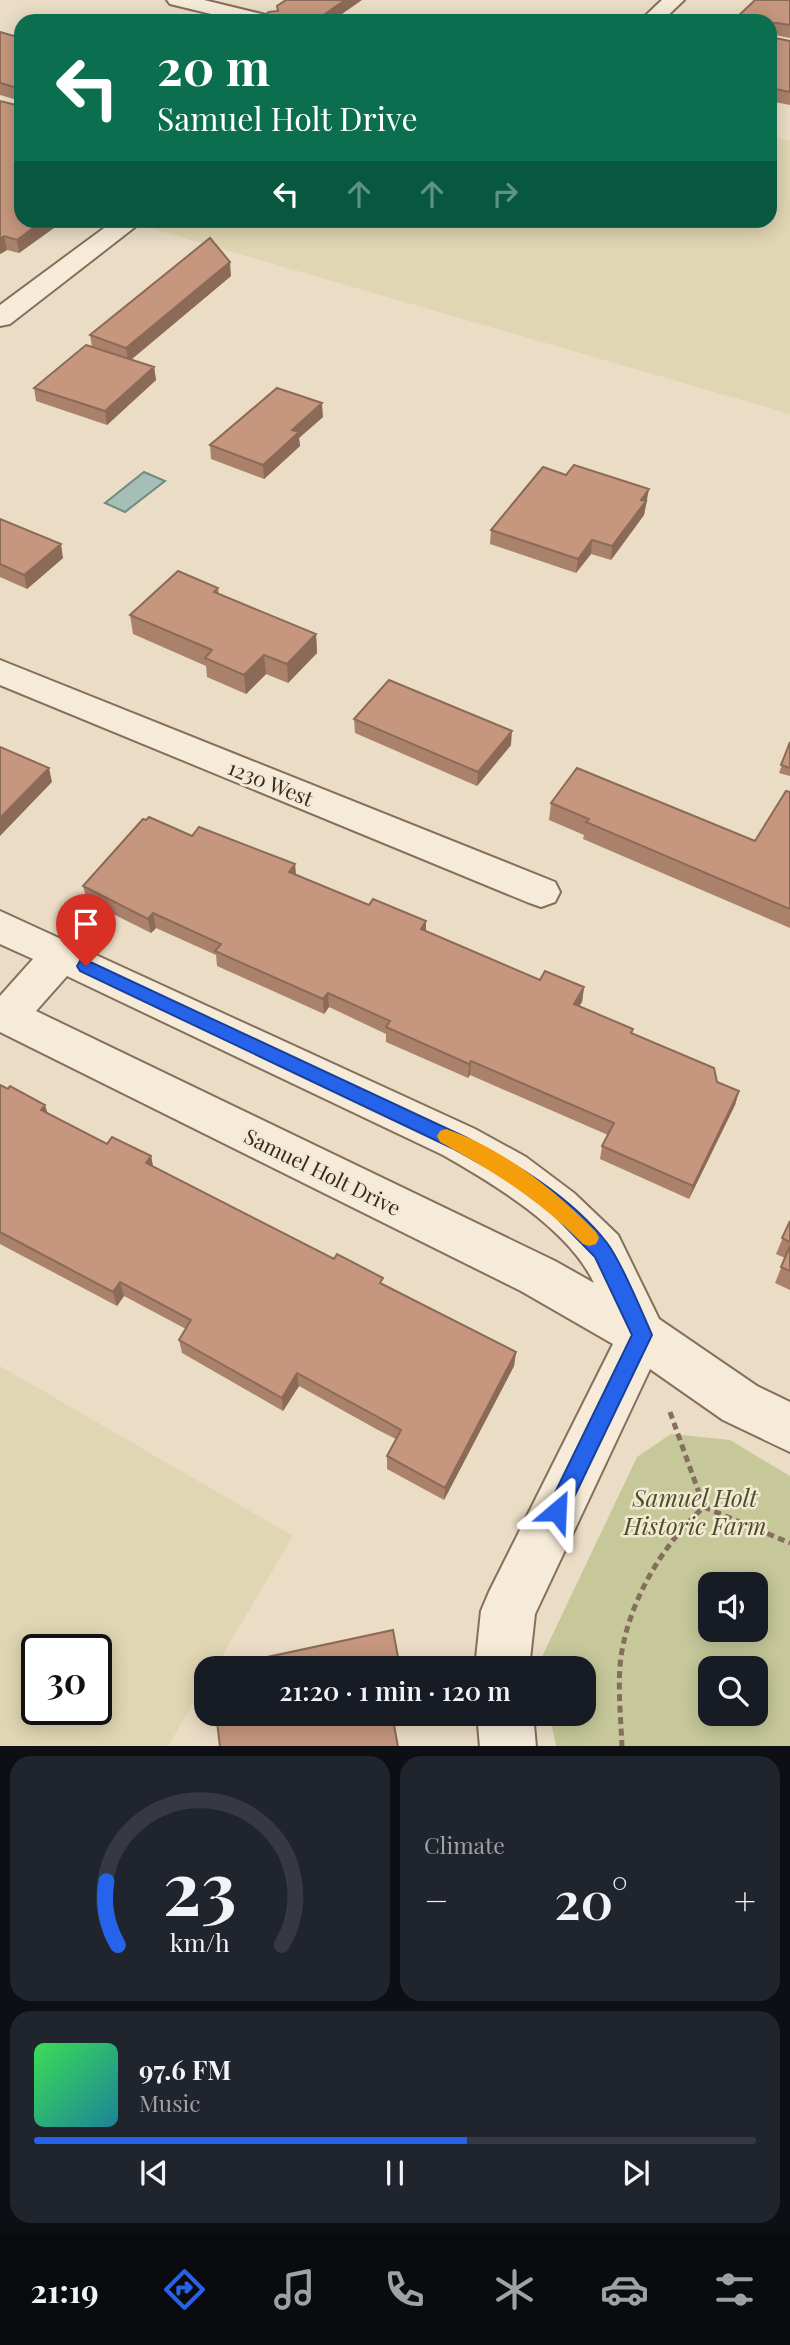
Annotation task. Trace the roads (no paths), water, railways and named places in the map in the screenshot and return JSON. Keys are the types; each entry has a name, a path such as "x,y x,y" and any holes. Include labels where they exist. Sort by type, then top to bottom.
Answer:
{"street":[{"path":"177,0 237,14"},
{"path":"5,309 121,228"},
{"name":"1230 West","path":"0,672 541,892"},
{"path":"0,926 459,1142 510,1171 558,1207 602,1250 642,1335 508,1611 503,1656"},
{"path":"3,1015 61,954"},
{"name":"Samuel Holt Drive","path":"3,1015 538,1276 642,1335 740,1402 790,1428"},
{"path":"506,1726 508,1746"}],"water":[{"path":"144,472 165,481 125,512 105,503"}],"park label":[{"name":"Samuel Holt Historic Farm","path":"695,1511"}]}
